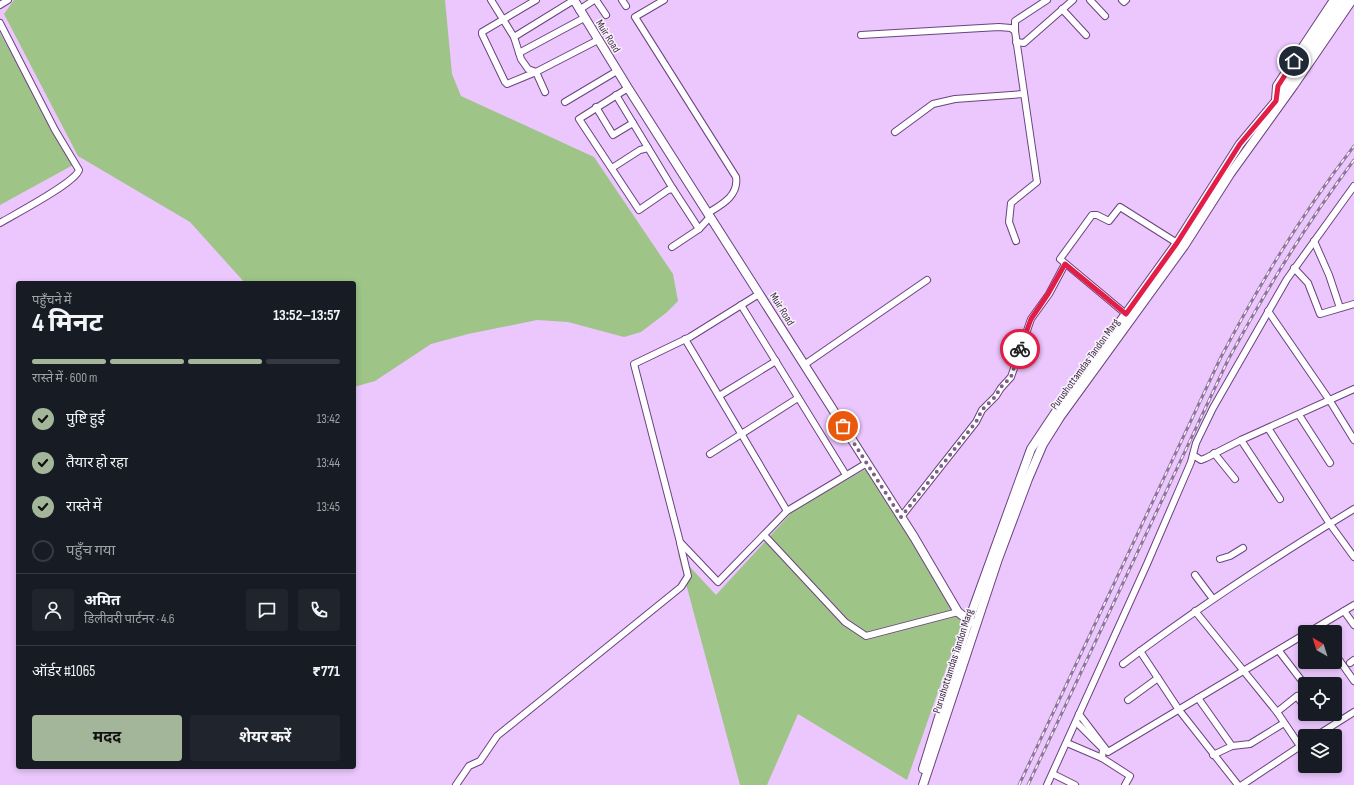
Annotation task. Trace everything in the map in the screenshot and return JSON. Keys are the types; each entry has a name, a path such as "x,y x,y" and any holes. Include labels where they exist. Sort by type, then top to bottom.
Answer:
{"main road":[{"name":"Muir Road","path":"574,0 628,88 901,517 958,612 976,626"},
{"name":"Purushottamdas Tandon Marg","path":"1279,101 1278,86 1334,0"},
{"path":"1321,39 1343,0"},
{"path":"917,785 968,620 1031,449 1056,410 1177,243 1240,144 1279,101 1321,39 1352,0"},
{"name":"Purushottamdas Tandon Marg","path":"923,785 976,626 1026,486 1047,437 1060,416 1184,246 1279,101 1290,97 1294,92 1354,3"}],"street":[{"path":"0,5 8,0"},
{"path":"536,0 482,32 507,84 536,72 598,40"},
{"path":"514,37 574,0"},
{"path":"579,10 595,0 606,16"},
{"path":"622,0 626,6"},
{"path":"664,0 635,17 736,178 734,192 728,201 709,215 699,229 672,247"},
{"path":"1016,241 1008,222 1011,203 1037,182 1016,42 1016,21 1047,0"},
{"path":"1016,42 1024,43 1073,0"},
{"path":"1090,0 1105,16"},
{"path":"1122,0 1124,2 1126,0"},
{"path":"492,1 514,37 519,54 528,69 536,72 545,92"},
{"path":"1062,9 1086,35"},
{"path":"519,54 584,18"},
{"path":"0,23 55,130 79,170 78,173 61,187 0,223"},
{"path":"860,35 999,27 1011,28 1015,31"},
{"path":"565,102 618,71"},
{"path":"628,88 579,119 639,210 668,190 673,189"},
{"path":"895,132 933,104 955,99 1024,94"},
{"path":"616,95 699,229"},
{"path":"596,107 613,135 633,123"},
{"path":"612,168 640,150 648,148"},
{"path":"1047,785 1144,571 1194,455 1196,443 1213,408 1294,268 1354,186"},
{"path":"1126,314 1060,259 1092,215 1097,215 1109,221 1120,207 1177,243"},
{"path":"1314,241 1329,275 1340,308"},
{"path":"901,517 976,422 982,410 996,396 1000,388 1011,377 1031,319 1048,294 1065,264"},
{"path":"1294,268 1308,284 1320,314 1354,304"},
{"path":"804,365 927,280"},
{"path":"456,785 469,766 480,761 497,736 681,587 688,576 634,364 685,339 759,294"},
{"path":"741,305 846,475"},
{"path":"1268,311 1330,401 1354,440"},
{"path":"685,339 786,511"},
{"path":"719,396 776,361"},
{"path":"1194,455 1201,460 1241,440 1354,389"},
{"path":"710,454 798,398"},
{"path":"1299,415 1330,463"},
{"path":"1268,428 1330,524 1354,557"},
{"path":"1241,440 1280,499"},
{"path":"1214,453 1235,479"},
{"path":"680,542 718,582 786,511 867,463"},
{"path":"1123,664 1195,611 1260,570 1293,545 1354,509"},
{"path":"764,535 846,622 866,636 958,612"},
{"path":"1220,559 1230,556 1243,548"},
{"path":"1195,575 1213,599"},
{"path":"1323,625 1354,605"},
{"path":"1195,611 1298,739"},
{"path":"1344,611 1354,625"},
{"path":"1079,714 1108,752 1298,638"},
{"path":"1279,650 1299,677"},
{"path":"1140,651 1179,710 1238,785"},
{"path":"1342,664 1354,681"},
{"path":"1128,700 1158,678"},
{"path":"1277,712 1297,696 1298,698"},
{"path":"1198,698 1232,746"},
{"path":"1327,729 1354,712"},
{"path":"1076,722 1103,749 1102,758"},
{"path":"1213,755 1232,746 1250,744 1284,722"},
{"path":"1066,743 1102,758 1130,776 1124,785"},
{"path":"1242,785 1298,748"},
{"path":"1053,774 1075,785"}],"green space":[{"path":"14,0 445,0 452,74 461,96 594,157 673,274 678,301 666,313 641,332 624,337 568,322 537,320 468,334 431,344 375,381 356,386 356,281 243,281 190,222 78,156 4,14"},
{"path":"0,33 73,165 0,205"},
{"path":"866,469 958,612 961,626 907,780 798,714 767,785 740,785 678,554 716,595 794,510"}],"railway":[{"path":"1019,785 1221,357 1283,248 1317,196 1354,146"},
{"path":"1028,785 1228,360 1287,258 1319,208 1354,160"}],"way so far":[{"path":"843,426 901,517 976,422 982,410 996,396 1000,388 1011,377 1020,349"}],"route":[{"path":"1020,349 1031,319 1048,294 1065,264 1126,314 1177,243 1240,144 1276,101 1276,91 1278,86 1294,61"}]}
